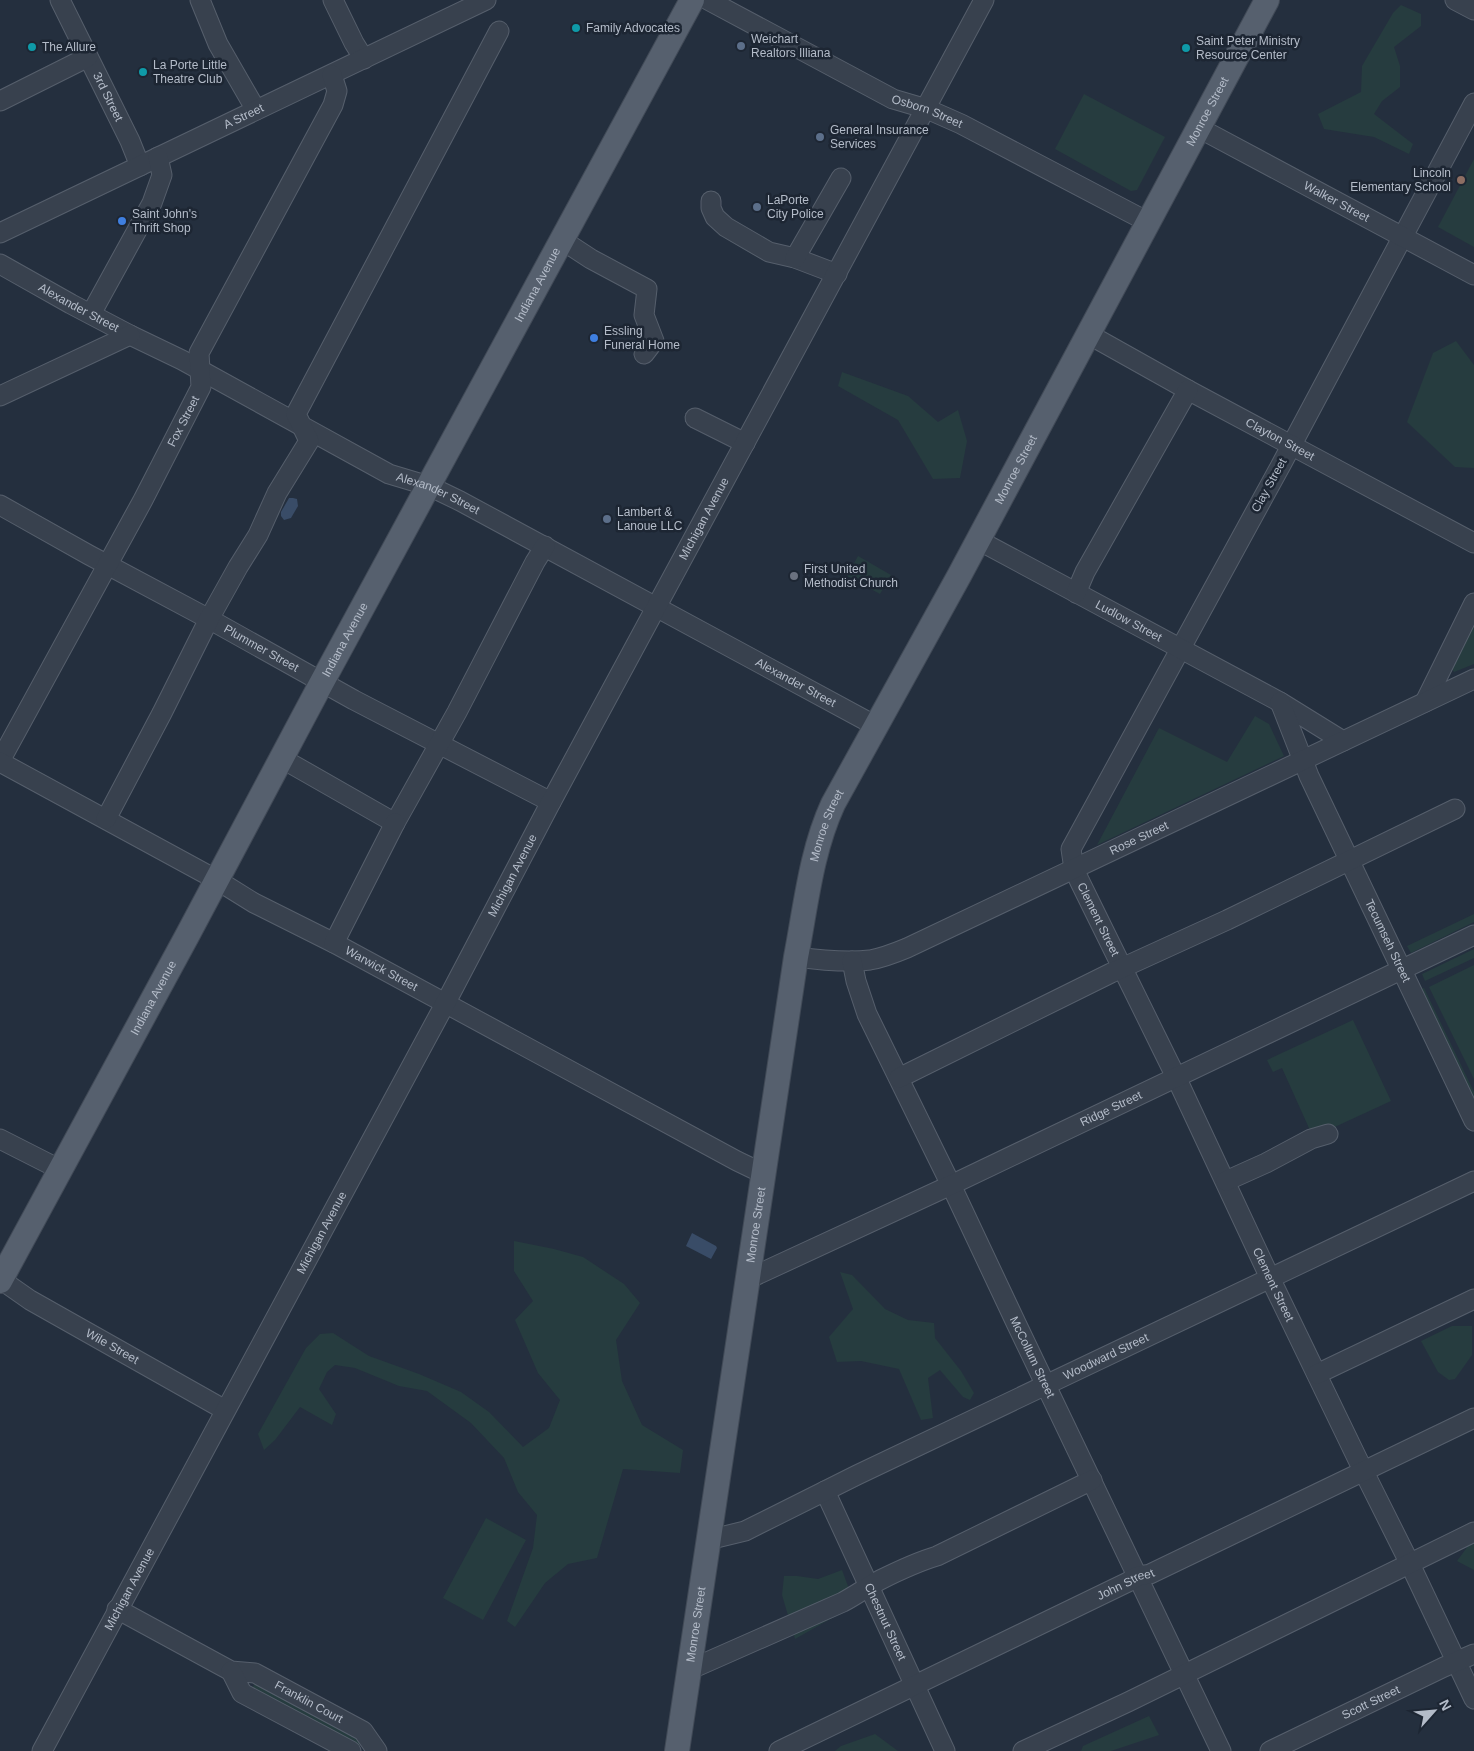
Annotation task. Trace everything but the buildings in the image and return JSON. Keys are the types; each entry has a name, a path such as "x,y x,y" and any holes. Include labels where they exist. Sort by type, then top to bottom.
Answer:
{"main road":[{"name":"Indiana Avenue","path":"0,1280 692,0"},
{"name":"Monroe Street","path":"677,1751 796,957 807,893 821,833 833,804 978,540 1267,0"}],"street":[{"name":"3rd Street","path":"60,0 130,141 140,166"},
{"path":"200,0 218,44 256,110"},
{"path":"333,0 364,59"},
{"name":"Osborn Street","path":"708,0 893,99 927,109 961,124 1148,222"},
{"name":"Michigan Avenue","path":"42,1751 445,1004 551,802 927,109 983,0"},
{"path":"1455,0 1474,10"},
{"name":"A Street","path":"0,233 332,75 479,1"},
{"path":"106,819 209,619 258,536 272,502 309,441 296,414 499,31"},
{"path":"0,101 88,57"},
{"name":"Fox Street","path":"0,761 108,565 201,387 199,353 333,105 337,91 332,75"},
{"name":"Clay Street","path":"1074,869 1071,849 1403,238 1474,103"},
{"name":"Walker Street","path":"1199,128 1474,275"},
{"path":"91,314 152,203 162,175 158,157"},
{"path":"795,258 841,178"},
{"path":"711,201 711,208 715,216 726,227 769,252 795,258 837,274"},
{"path":"562,240 591,259 647,289 644,315 654,341 644,354"},
{"name":"Alexander Street","path":"0,264 389,474 429,486 545,546 876,726"},
{"name":"Clayton Street","path":"1088,334 1188,390 1474,543"},
{"path":"0,396 130,335"},
{"path":"1076,593 1085,572 1188,390"},
{"path":"695,418 745,443"},
{"name":"Plummer Street","path":"1,509 209,619 354,700 551,802"},
{"name":"Ludlow Street","path":"978,540 1280,702 1343,741"},
{"path":"334,943 395,823 440,744 545,546"},
{"path":"1425,702 1474,604"},
{"name":"Rose Street","path":"796,957 852,961 870,960 907,948 1474,679"},
{"path":"1280,702 1302,761"},
{"path":"281,758 395,823"},
{"name":"Warwick Street","path":"0,761 217,880 254,903 334,943 737,1162 764,1174"},
{"name":"Tecumseh Street","path":"1302,761 1474,1121"},
{"path":"899,1078 1455,809"},
{"name":"Clement Street","path":"1074,869 1226,1181 1316,1374 1410,1564 1466,1658 1474,1699"},
{"name":"Ridge Street","path":"748,1279 951,1185 1474,935"},
{"name":"McCollum Street","path":"852,961 856,981 867,1014 951,1185 1221,1751"},
{"path":"1226,1181 1266,1163 1311,1139 1328,1134"},
{"path":"0,1140 61,1170"},
{"name":"Woodward Street","path":"708,1540 745,1531 1474,1181"},
{"name":"Wile Street","path":"0,1280 30,1300 225,1410"},
{"path":"1316,1374 1474,1299"},
{"name":"John Street","path":"779,1751 1138,1576 1150,1574 1474,1418"},
{"path":"689,1670 806,1619 858,1594 879,1581 925,1559 937,1556 1092,1480"},
{"name":"Chestnut Street","path":"825,1491 945,1751"},
{"path":"1023,1751 1474,1532"},
{"name":"Franklin Court","path":"117,1609 231,1671 255,1673 364,1731 377,1751"},
{"name":"Scott Street","path":"1270,1751 1466,1658"},
{"name":"Franklin Court","path":"231,1671 242,1693 351,1751"}],"green space":[{"path":"1401,5 1421,14 1421,26 1394,47 1400,66 1400,87 1382,101 1374,114 1413,144 1409,154 1374,137 1324,129 1318,114 1361,92 1362,66 1393,13"},
{"path":"1084,94 1165,137 1137,190 1131,191 1055,149"},
{"path":"1474,159 1474,247 1438,227"},
{"path":"1456,341 1474,365 1474,468 1455,467 1407,422 1433,353"},
{"path":"842,372 908,396 938,422 958,410 967,441 960,478 933,479 898,420 838,386"},
{"path":"858,556 891,575 880,594 847,576"},
{"path":"1474,619 1474,664 1454,672 1451,667"},
{"path":"1255,716 1269,724 1284,756 1097,845 1159,728 1227,762"},
{"path":"1474,914 1474,922 1411,953 1407,946"},
{"path":"1474,949 1474,958 1425,981 1422,974"},
{"path":"1474,965 1474,1079 1429,987"},
{"path":"1424,988 1474,1092 1474,1099 1421,989"},
{"path":"1353,1020 1391,1101 1313,1137 1282,1068 1273,1072 1267,1060"},
{"path":"514,1241 583,1257 624,1284 640,1303 616,1340 622,1381 642,1425 683,1450 680,1473 623,1469 597,1558 568,1564 545,1583 515,1627 507,1621 533,1548 537,1515 518,1492 504,1458 471,1423 427,1391 399,1386 355,1368 335,1365 327,1372 319,1389 336,1414 332,1425 300,1407 275,1440 264,1450 258,1434 306,1348 320,1334 333,1333 369,1356 461,1392 489,1412 523,1447 549,1428 560,1400 538,1373 515,1320 533,1301 514,1271"},
{"path":"840,1272 852,1275 885,1309 908,1320 934,1323 935,1338 961,1371 974,1393 970,1400 963,1397 940,1370 928,1378 933,1418 921,1420 899,1369 861,1361 837,1362 829,1337 853,1309"},
{"path":"1452,1326 1472,1326 1472,1355 1455,1379 1449,1380 1438,1372 1421,1341"},
{"path":"486,1518 526,1540 483,1620 443,1598"},
{"path":"1474,1544 1474,1570 1457,1561 1468,1546"},
{"path":"842,1570 855,1605 795,1639 782,1595 784,1576 818,1579"},
{"path":"255,1683 358,1740 359,1746 252,1688"},
{"path":"1149,1716 1159,1735 1111,1751 1081,1751 1083,1746"},
{"path":"875,1734 898,1751 835,1751 841,1746"}],"water":[{"path":"289,498 297,499 298,506 291,518 284,520 281,512"},
{"path":"692,1233 716,1246 717,1248 711,1259 686,1246"}],"place":[{"name":"Family Advocates","path":"576,28"},
{"name":"Weichart Realtors Illiana","path":"741,46"},
{"name":"The Allure","path":"32,47"},
{"name":"Saint Peter Ministry Resource Center","path":"1186,48"},
{"name":"La Porte Little Theatre Club","path":"143,72"},
{"name":"General Insurance Services","path":"820,137"},
{"name":"Lincoln Elementary School","path":"1461,180"},
{"name":"LaPorte City Police","path":"757,207"},
{"name":"Saint John's Thrift Shop","path":"122,221"},
{"name":"Essling Funeral Home","path":"594,338"},
{"name":"Lambert & Lanoue LLC","path":"607,519"},
{"name":"First United Methodist Church","path":"794,576"}]}
